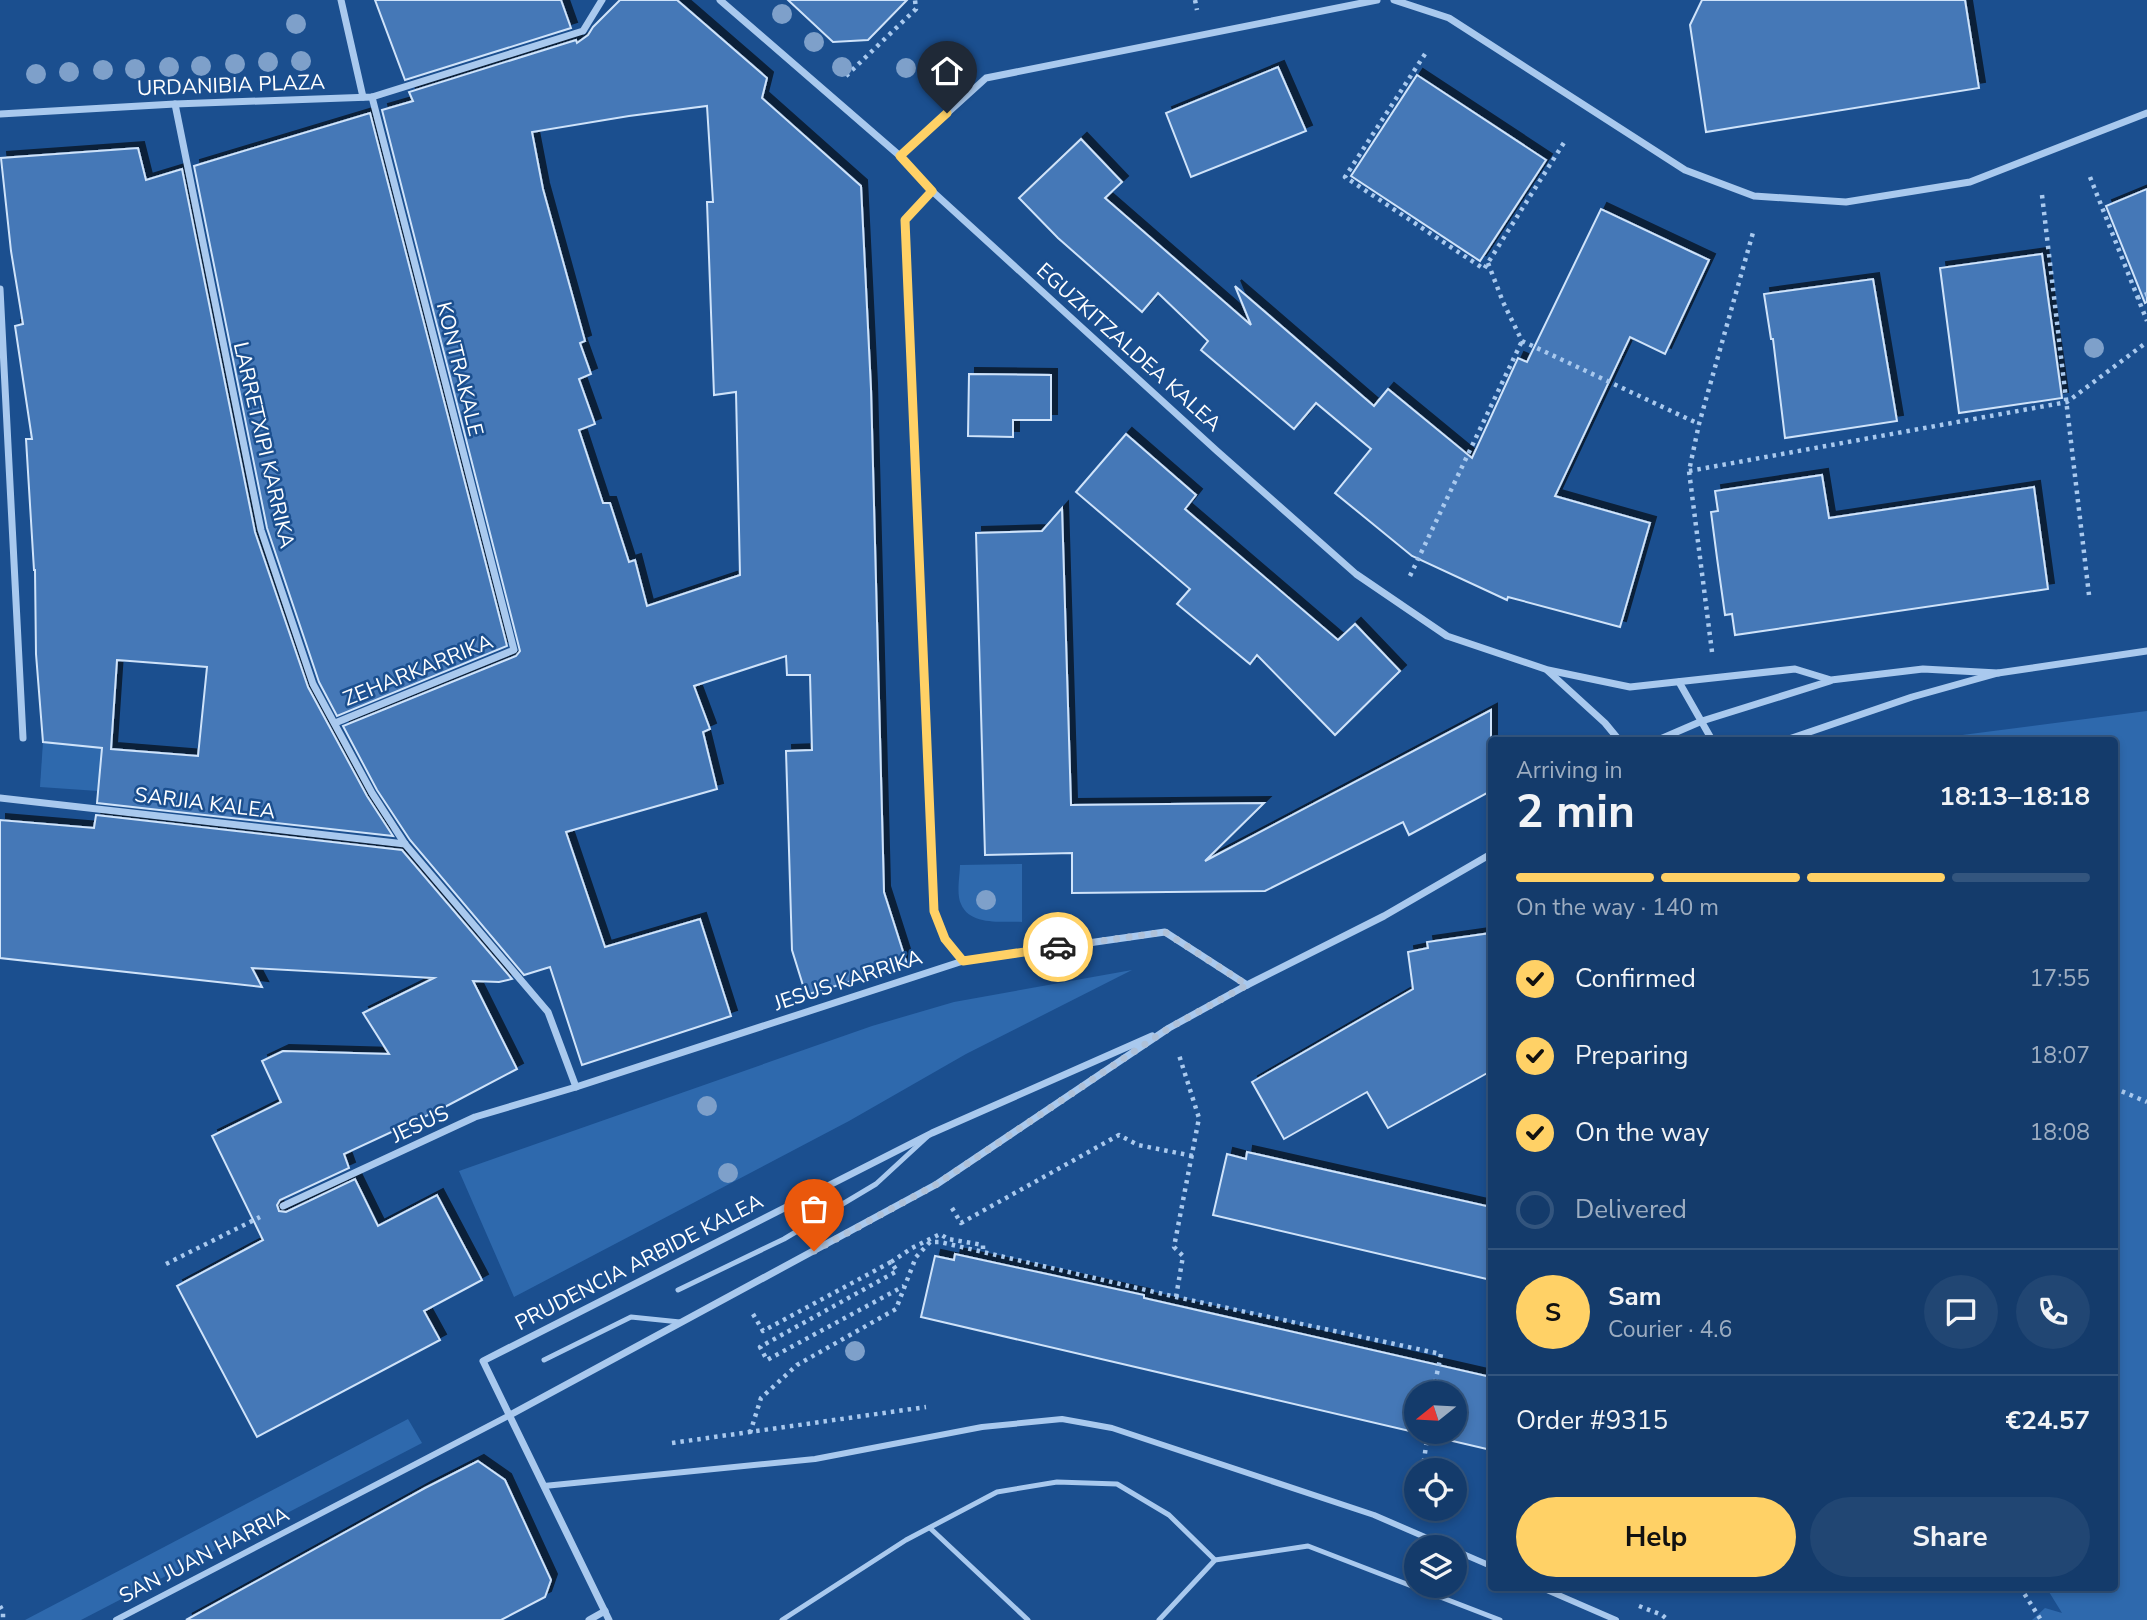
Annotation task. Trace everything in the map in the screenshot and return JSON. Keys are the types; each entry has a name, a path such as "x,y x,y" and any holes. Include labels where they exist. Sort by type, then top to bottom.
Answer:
{"street":[{"path":"341,0 368,97 583,31 602,0"},
{"name":"EGUZKITZALDEA KALEA","path":"720,0 900,156 932,191 1356,574 1447,636 1548,670 1630,687 1795,668 1831,680 1923,669 1998,673"},
{"path":"900,156 986,78 1377,0"},
{"path":"1394,0 1449,18 1685,170 1754,196 1846,202 1970,182 2147,113"},
{"name":"URDANIBIA PLAZA","path":"0,114 368,97"},
{"name":"KONTRAKALE","path":"368,97 514,650"},
{"name":"LARRETXIPI KARRIKA","path":"175,104 261,530 313,684 372,793 405,844 548,1012 576,1087"},
{"path":"932,191 905,220 934,911 945,939 963,961"},
{"path":"0,289 23,738"},
{"name":"ZEHARKARRIKA","path":"335,723 514,650"},
{"name":"EGUZKITZALDEA KALEA","path":"1795,737 1912,697 1998,673 2147,651"},
{"name":"EGUZKITZALDEA KALEA","path":"1548,670 1617,737"},
{"path":"1665,737 1702,721 1831,680"},
{"path":"1679,682 1710,737"},
{"name":"SARJIA KALEA","path":"0,797 405,844"},
{"name":"PRUDENCIA ARBIDE KALEA","path":"510,1415 483,1361 932,1133 1169,1028 1384,916 1488,856"},
{"name":"JESUS KARRIKA","path":"576,1087 963,961 1165,932 1247,985"},
{"name":"PRUDENCIA ARBIDE KALEA","path":"308,1521 683,1323 937,1184 1169,1028"},
{"name":"JESUS","path":"283,1206 475,1117 576,1087"},
{"path":"510,1415 609,1620"},
{"path":"544,1486 815,1459 982,1427 1062,1419 1112,1428 1374,1515 1420,1535"},
{"name":"SAN JUAN HARRIA","path":"116,1620 308,1521"},
{"path":"1467,1556 1488,1565"},
{"path":"1549,1591 1616,1620"},
{"path":"589,1620 605,1611"}],"lane":[{"path":"678,1290 784,1239 876,1184 932,1133"},
{"path":"544,1360 631,1317 683,1323"},
{"path":"782,1620 906,1540 997,1492 1057,1482 1117,1484 1168,1515 1215,1560"},
{"path":"930,1528 1028,1620"},
{"path":"1159,1620 1215,1560 1308,1546 1500,1620"}],"path":[{"path":"843,79 916,9 915,0"},
{"path":"1425,54 1345,177 1484,269 1565,141"},
{"path":"2090,177 2147,321"},
{"path":"2042,195 2089,595"},
{"path":"1712,652 1689,471 1699,424 1754,229"},
{"path":"1488,262 1522,341 1699,424"},
{"path":"2137,298 2147,294"},
{"path":"1410,576 1522,341"},
{"path":"1689,471 2067,402 2147,342"},
{"path":"1176,1297 1183,1256 1174,1247 1199,1118 1190,1086"},
{"path":"2118,1090 2147,1102"},
{"path":"937,1184 961,1223 1119,1135 1138,1145 1193,1156"},
{"path":"166,1264 283,1206"},
{"path":"741,1291 762,1331 940,1234 948,1239 983,1245 983,1253"},
{"path":"750,1433 761,1398 797,1365 896,1309 916,1257 930,1242 940,1242 1176,1297 1441,1354 1435,1381"},
{"path":"891,1262 897,1272 760,1347 767,1360 904,1286"},
{"path":"2023,1591 2041,1620"},
{"path":"0,1606 3,1620"}],"shaded area":[{"path":"2147,711 2147,1620 2032,1620 2045,1608 2062,1613 2048,1591 2118,1591 2118,737 1947,737"},
{"path":"43,742 102,748 98,791 40,787"},
{"path":"1022,864 1022,922 987,921 965,911 959,895 960,865"},
{"path":"1132,970 966,1054 849,1121 514,1297 459,1171 872,1026 954,1002"},
{"path":"408,1419 422,1443 81,1620 25,1620"}],"building":[{"path":"375,0 561,0 571,28 405,80"},
{"path":"620,0 677,0 767,78 762,98 861,186 871,389 884,892 907,964 806,995 792,950 786,751 812,750 810,675 787,675 786,656 694,686 710,729 703,732 717,789 566,832 605,947 700,919 731,1016 582,1065 550,967 524,975 410,840 377,790 343,726 516,656 520,651 382,110 413,101 409,92 576,40 577,43 588,35","holes":["707,106 713,202 707,202 714,395 736,392 740,575 647,606 635,560 629,562 610,503 603,503 579,430 595,424 579,379 591,374 580,343 585,341 543,189 532,132"]},
{"path":"788,0 907,0 868,40 833,42"},
{"path":"1702,0 1965,0 1979,88 1706,132 1690,25"},
{"path":"1278,67 1306,131 1191,177 1166,113"},
{"path":"1417,75 1546,160 1480,261 1351,176"},
{"path":"370,113 507,646 337,716 319,682 267,528 194,166"},
{"path":"1081,139 1122,182 1105,198 1251,325 1235,286 1374,406 1388,389 1472,458 1518,358 1527,362 1601,209 1709,260 1665,354 1630,337 1555,496 1650,523 1620,627 1508,597 1507,600 1412,556 1335,493 1371,449 1316,403 1294,429 1201,350 1208,341 1158,293 1142,312 1058,238 1019,198"},
{"path":"138,148 146,180 182,169 255,532 308,687 367,796 393,836 97,803 102,748 43,742 26,439 32,439 15,326 23,324 11,251 1,158","holes":["117,660 207,667 198,756 111,749"]},
{"path":"2147,189 2147,302 2145,303 2106,206"},
{"path":"2042,254 2062,398 1959,413 1940,268"},
{"path":"1873,279 1897,421 1785,438 1773,339 1764,294"},
{"path":"969,374 1051,375 1051,420 1013,420 1013,437 968,436"},
{"path":"1126,434 1196,495 1185,509 1338,640 1355,624 1400,671 1335,735 1257,655 1250,664 1177,604 1190,589 1076,492"},
{"path":"1822,475 1829,518 2034,487 2048,589 1735,635 1732,614 1725,615 1717,558 1711,512 1718,511 1715,491"},
{"path":"1062,508 1071,805 1264,803 1205,861 1491,710 1488,793 1409,835 1403,822 1265,891 1072,893 1072,853 985,855 976,533 1042,531"},
{"path":"96,815 402,850 512,979 499,982 473,981 517,1069 441,1109 344,1154 349,1168 280,1200 277,1205 279,1211 286,1212 355,1179 378,1226 437,1195 482,1280 424,1311 440,1340 257,1437 177,1286 263,1240 212,1136 281,1102 262,1061 283,1051 389,1054 363,1013 434,978 252,968 262,987 0,958 0,820 94,828"},
{"path":"1488,933 1488,1073 1388,1128 1367,1092 1284,1139 1252,1082 1413,989 1408,952 1428,948 1427,942"},
{"path":"1247,1152 1488,1206 1488,1279 1213,1215 1227,1154 1246,1159"},
{"path":"955,1254 1144,1295 1144,1298 1488,1376 1488,1449 1465,1444 1467,1381 1404,1381 1404,1430 921,1317 935,1256 954,1260"},
{"path":"478,1461 505,1480 551,1580 545,1597 501,1620 186,1620 425,1488"}],"way so far":[{"path":"814,1251 937,1184 1169,1028 1247,985 1165,932 1058,947"}],"route":[{"path":"947,113 900,156 932,191 905,220 934,911 945,939 963,961 1058,947"}]}
